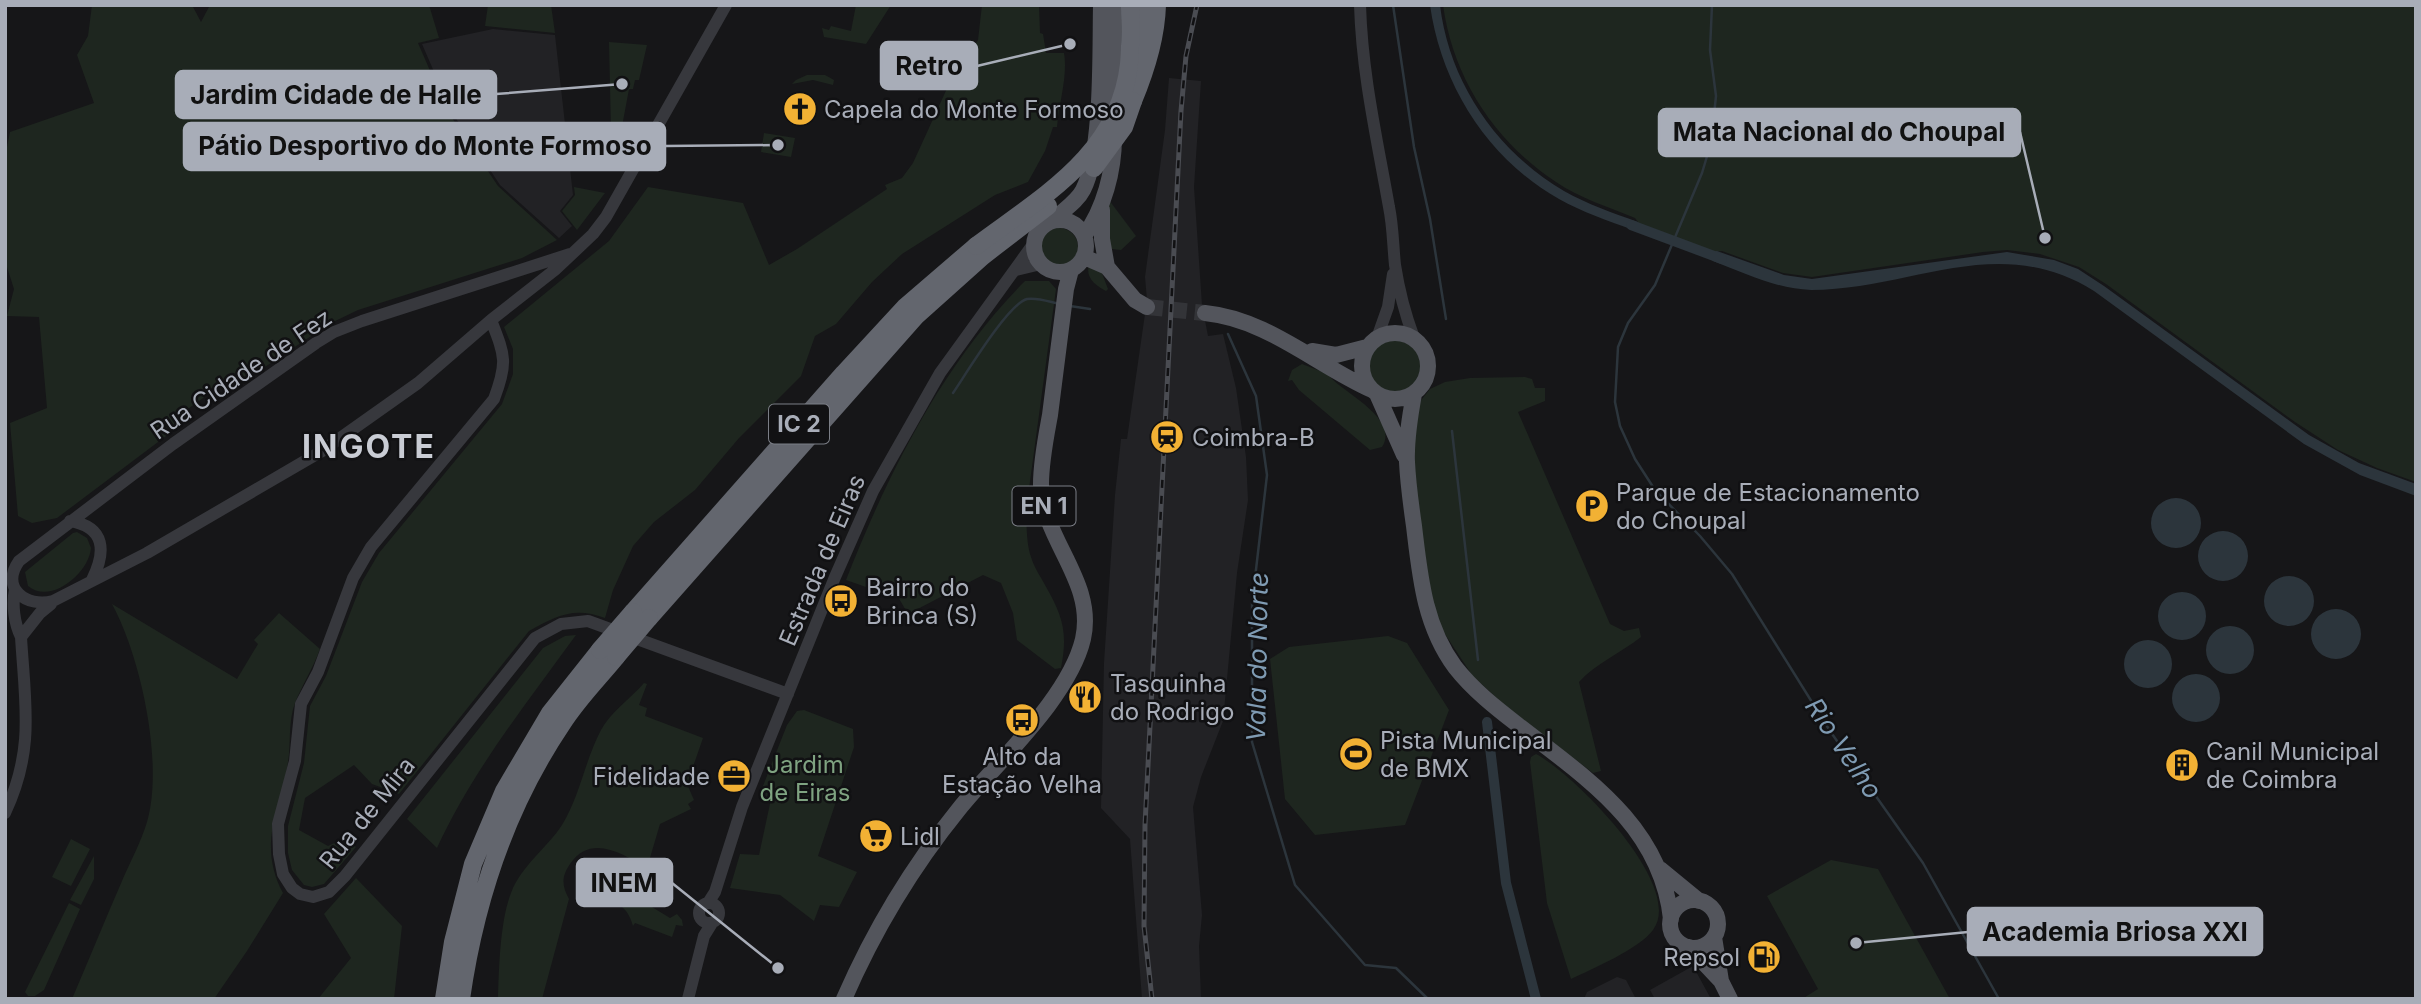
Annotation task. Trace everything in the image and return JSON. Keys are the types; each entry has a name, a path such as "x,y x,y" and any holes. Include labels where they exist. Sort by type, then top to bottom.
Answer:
{"highway":[{"name":"IC 2","path":"444,999 453,942 473,864 505,790 550,713 608,654 834,384 905,307 1071,176 1101,140 1116,111 1129,65 1130,5"},
{"name":"IC 2","path":"979,251 1079,183 1095,167 1124,127 1133,101 1140,66 1140,5"},
{"path":"1133,101 1147,68 1157,5"},
{"name":"IC 2","path":"461,999 468,945 489,870 519,796 562,723 608,654"}],"main road":[{"path":"1101,5 1097,113 1088,180 1081,193 1040,229 1034,243 1041,264 1065,271 1081,263 1085,245 1102,203 1114,149 1113,5"},
{"path":"1102,203 1101,226 1106,262"},
{"path":"1052,221 1068,221 1081,230 1085,245 1106,262 1135,300 1147,307"},
{"name":"EN 1","path":"844,999 871,941 906,881 958,810 1050,702 1078,653 1085,628 1083,593 1049,522 1041,484 1066,292 1065,271"},
{"path":"1205,313 1244,323 1298,348 1374,392 1392,399 1414,394 1423,384 1429,367 1424,349 1414,338 1399,333 1391,333 1372,343 1336,355 1298,348"},
{"path":"1372,343 1362,362 1364,377 1374,392 1406,461"},
{"path":"1414,394 1406,461 1420,577 1433,626 1456,668 1491,704 1609,798 1628,818 1659,868 1668,896 1675,939 1689,947 1721,981 1730,999"},
{"path":"1659,868 1699,901 1707,904 1716,915 1717,929 1714,937 1721,981"},
{"path":"1671,919 1673,912 1684,902 1699,901"},
{"path":"1689,947 1703,946 1714,937"}],"street":[{"path":"15,589 22,598 31,603 53,601 147,553 322,451 418,383 556,269 593,234 606,217 726,5"},
{"path":"1360,5 1364,72 1390,211 1395,264 1403,307 1414,338"},
{"name":"Estrada de Eiras","path":"688,999 707,922 719,916 713,900 743,807 873,491 940,373 1034,243"},
{"name":"Rua Cidade de Fez","path":"70,521 240,396 334,332 570,254"},
{"path":"1016,270 1041,264"},
{"path":"1372,343 1388,307 1395,264"},
{"name":"Rua de Mira","path":"491,320 504,361 504,372 494,399 371,547 353,578 318,672 301,704 295,761 278,824 283,874 292,888 300,894 313,897 329,892 345,876 535,638 561,624 588,621 788,694"},
{"path":"5,813 22,768 27,731 21,637 16,629 12,575 19,561 70,521 88,527 100,539 101,558 92,580"},
{"path":"21,637 53,601"}],"shaded area":[{"path":"1430,5 1440,5 1445,34 1454,61 1480,112 1498,135 1540,175 1582,200 1638,222 1641,226 1639,231 1559,199 1510,163 1472,117 1457,91 1436,35"},
{"path":"493,29 555,35 573,195 560,211 572,226 559,238 500,185 451,111 422,44"},
{"path":"1169,78 1201,81 1194,187 1202,305 1208,336 1223,334 1236,388 1246,457 1248,500 1237,573 1223,721 1201,777 1193,807 1202,915 1199,946 1201,999 1142,999 1130,839 1101,808 1104,663 1115,495 1121,439 1127,439 1147,300 1145,277 1165,130"},
{"path":"1717,251 1784,275 1812,279 2007,252 2054,260 2078,269 2104,286 2309,435 2359,463 2416,484 2416,496 2360,475 2304,444 2094,291 2058,274 2023,266 1989,264 1848,288 1811,290 1773,284 1713,261 1709,257 1711,252"},
{"path":"2166,499 2186,499 2200,513 2200,533 2186,547 2166,547 2152,533 2152,513"},
{"path":"2213,532 2233,532 2247,546 2247,566 2233,580 2213,580 2199,566 2199,546"},
{"path":"2279,577 2299,577 2313,591 2313,611 2299,625 2279,625 2265,611 2265,591"},
{"path":"2182,592 2191,593 2199,599 2205,607 2205,625 2199,633 2191,639 2182,640 2173,639 2165,633 2159,625 2158,616 2159,607 2165,599 2173,593"},
{"path":"2326,610 2346,610 2360,624 2360,644 2346,658 2326,658 2312,644 2312,624"},
{"path":"2230,626 2239,627 2247,633 2253,641 2253,659 2247,667 2239,673 2230,674 2221,673 2213,667 2207,659 2206,650 2207,641 2213,633 2221,627"},
{"path":"2148,640 2157,641 2165,647 2171,655 2171,673 2165,681 2157,687 2148,688 2139,687 2131,681 2125,673 2124,664 2125,655 2131,647 2139,641"},
{"path":"2196,674 2205,675 2213,681 2219,689 2219,707 2213,715 2205,721 2196,722 2187,721 2179,715 2173,707 2172,698 2173,689 2179,681 2187,675"},
{"path":"1693,966 1711,999 1655,999 1650,990"},
{"path":"1617,977 1626,980 1636,999 1584,999 1587,992"}],"green space":[{"path":"92,5 192,5 201,22 210,5 429,5 439,38 418,43 448,112 498,186 557,240 522,258 358,310 329,324 238,385 231,378 185,411 186,421 57,518 32,523 18,516 10,423 47,408 39,317 7,316 14,289 5,261 5,157 10,132 94,103 77,55 88,36"},
{"path":"488,5 551,5 555,33 485,26"},
{"path":"856,5 891,5 866,44 824,37 822,28 829,30 831,26 851,31"},
{"path":"982,5 1039,5 1040,33 1043,34 1046,53 1064,53 1064,80 1057,127 1053,127 1045,151 1028,182 995,195 902,254 872,282 836,324 815,336 801,376 739,438 695,490 654,522 633,546 613,590 605,618 594,614 566,614 529,631 399,794 372,784 354,765 305,798 299,830 328,846 345,838 356,847 324,884 312,887 304,885 292,870 288,853 288,826 304,763 310,706 326,676 362,582 379,553 502,404 513,374 513,349 504,327 609,241 648,187 743,203 769,265 887,189 885,185 902,178 913,163 949,84 978,40"},
{"path":"1443,5 2416,5 2416,482 2338,450 2295,422 2106,284 2079,267 2040,254 2007,250 1983,252 1812,277 1783,273 1722,251 1711,252 1641,226 1635,218 1565,188 1534,166 1496,128 1480,106 1456,58"},
{"path":"609,42 647,45 639,80 635,80 633,89 629,89 621,132 611,130"},
{"path":"807,75 825,75 834,80 833,85 813,80 792,84"},
{"path":"764,133 795,138 791,157 761,152"},
{"path":"574,187 605,193 577,230 562,211 575,195"},
{"path":"1109,200 1136,236 1121,250 1112,249 1107,244"},
{"path":"1059,228 1072,234 1078,247 1072,260 1059,266 1046,260 1040,247 1046,234"},
{"path":"1089,265 1100,268 1108,289 1106,291 1090,278"},
{"path":"1025,281 1049,281 1056,289 1026,511 1030,554 1056,606 1064,635 1061,668 1055,669 1017,640 1013,613 1001,583 983,575 908,614 894,590 883,593 846,580 880,500 920,421 968,347"},
{"path":"1394,340 1413,348 1421,367 1413,386 1394,394 1375,386 1367,367 1375,348"},
{"path":"1302,364 1328,374 1376,415 1386,436 1382,447 1370,450 1299,390 1292,380 1288,381 1292,370"},
{"path":"1470,378 1532,379 1535,388 1545,388 1545,401 1518,412 1610,624 1624,631 1639,628 1641,637 1593,669 1579,682 1601,771 1593,773 1503,704 1472,675 1437,622 1432,600 1415,489 1415,425 1418,404 1430,389 1445,382"},
{"path":"77,532 87,538 91,548 89,558 76,576 58,589 47,592 28,586 25,572"},
{"path":"112,604 237,679 258,644 254,640 279,613 320,649 293,710 288,762 273,828 272,859 283,893 214,999 72,999 142,837 152,798 153,771 147,711 132,652"},
{"path":"576,635 484,765 451,819 437,848 407,819 543,648 565,636"},
{"name":"Pista Municipal de BMX","path":"1388,636 1407,643 1449,710 1405,825 1315,835 1285,799 1270,659 1289,647"},
{"path":"644,683 647,684 639,705 647,708 645,716 703,738 687,784 694,800 688,804 691,809 660,824 647,868 607,849 597,848 578,855 564,877 569,899 542,999 498,999 502,931 507,904 515,883 562,825 595,742 605,724"},
{"name":"Jardim de Eiras","path":"804,710 853,729 854,747 818,856 857,872 839,907 820,905 814,921 780,895 730,888 740,854 759,855 771,799 759,796 787,725 797,711"},
{"path":"1536,754 1575,783 1621,833 1640,860 1654,887 1659,911 1653,930 1637,944 1571,979 1547,903 1530,762 1531,757"},
{"path":"71,839 90,849 71,886 52,877"},
{"path":"94,856 94,879 81,905 70,900"},
{"path":"1831,860 1878,869 1950,999 1802,999 1818,989 1767,896"},
{"path":"595,864 616,870 629,878 634,882 631,887 652,907 670,918 677,914 683,926 676,925 672,937 635,923 633,926 622,907 587,896 579,886 579,879 583,871"},
{"path":"356,878 402,926 394,999 318,999 351,958 324,914"},
{"path":"69,903 80,909 44,990 35,996 28,996 25,992"}],"waterway":[{"path":"1393,5 1414,147 1430,219 1446,319"},
{"name":"Rio Velho","path":"1712,5 1710,50 1716,96 1711,143 1702,173 1655,285 1628,323 1618,347 1615,402 1620,426 1635,459 1655,490 1732,574 1830,731 1923,863 1999,999"},
{"path":"1631,225 1722,259"},
{"path":"953,393 999,326 1019,304 1027,299 1060,304"},
{"path":"1070,306 1090,309"},
{"name":"Vala do Norte","path":"1228,334 1256,396 1267,475 1252,604 1252,742 1295,885 1365,965 1396,968 1428,999"},
{"path":"1452,431 1478,660"},
{"path":"1487,722 1506,883 1536,999"}],"tunnel":[{"path":"1147,307 1205,313"}],"railway":[{"path":"1152,999 1144,926 1145,825 1181,111 1186,56 1197,5"}],"place":[{"name":"Retro","path":"1070,44"},
{"name":"Jardim Cidade de Halle","path":"622,84"},
{"name":"Capela do Monte Formoso","path":"800,109"},
{"name":"Pátio Desportivo do Monte Formoso","path":"778,145"},
{"name":"Mata Nacional do Choupal","path":"2045,238"},
{"name":"Coimbra-B","path":"1167,437"},
{"name":"Parque de Estacionamento do Choupal","path":"1592,506"},
{"name":"Bairro do Brinca (S)","path":"841,601"},
{"name":"Tasquinha do Rodrigo","path":"1085,697"},
{"name":"Alto da Estação Velha","path":"1022,720"},
{"name":"Pista Municipal de BMX","path":"1356,754"},
{"name":"Canil Municipal de Coimbra","path":"2182,765"},
{"name":"Fidelidade","path":"734,776"},
{"name":"Lidl","path":"876,836"},
{"name":"Academia Briosa XXI","path":"1856,943"},
{"name":"Repsol","path":"1764,957"},
{"name":"INEM","path":"778,968"}],"district":[{"name":"INGOTE","path":"369,446"}]}
